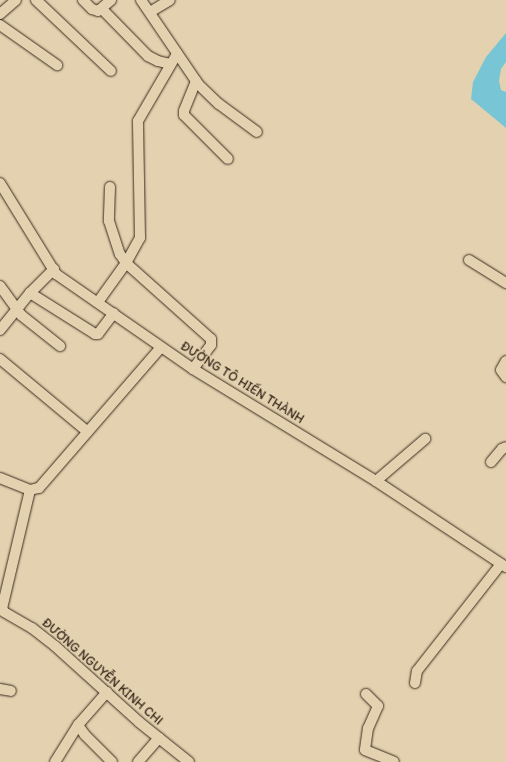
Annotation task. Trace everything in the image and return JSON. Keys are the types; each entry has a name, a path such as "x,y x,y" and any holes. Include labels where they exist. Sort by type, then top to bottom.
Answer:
{"street":[{"path":"0,14 16,0"},
{"path":"36,0 111,72"},
{"path":"83,0 95,10 102,8 111,0"},
{"path":"141,0 196,81 219,104 257,132"},
{"path":"150,12 170,0"},
{"path":"102,8 148,56 158,62 170,64"},
{"path":"0,26 57,65"},
{"path":"98,302 126,263 137,245 141,234 138,196 138,121 177,54"},
{"path":"196,81 184,111 184,115 228,159"},
{"name":"ĐƯỜNG TÔ HIẾN THÀNH","path":"0,183 56,274 193,369 376,481 504,565"},
{"path":"110,187 110,221 115,244 126,263 211,338 211,345 193,369"},
{"path":"469,260 506,283"},
{"path":"0,330 30,293 54,269"},
{"path":"0,286 16,310 44,335 60,346"},
{"path":"30,293 96,334 98,334 114,314"},
{"path":"0,478 30,490 39,488 161,347"},
{"path":"0,359 88,432"},
{"path":"506,361 501,370 506,377"},
{"path":"376,481 425,439"},
{"path":"491,462 502,449 506,447"},
{"name":"ĐƯỜNG NGUYỄN KINH CHI","path":"30,490 2,608 4,612 32,628 159,738 189,762"},
{"path":"415,682 418,672 504,565"},
{"path":"0,689 11,691"},
{"path":"55,762 78,725 107,692"},
{"path":"366,694 378,706 368,728 365,750 394,762"},
{"path":"78,725 112,762"},
{"path":"138,762 159,738"}],"water":[{"path":"506,33 506,62 501,69 499,81 501,90 506,92 506,128 471,99 473,82 486,57"}]}
